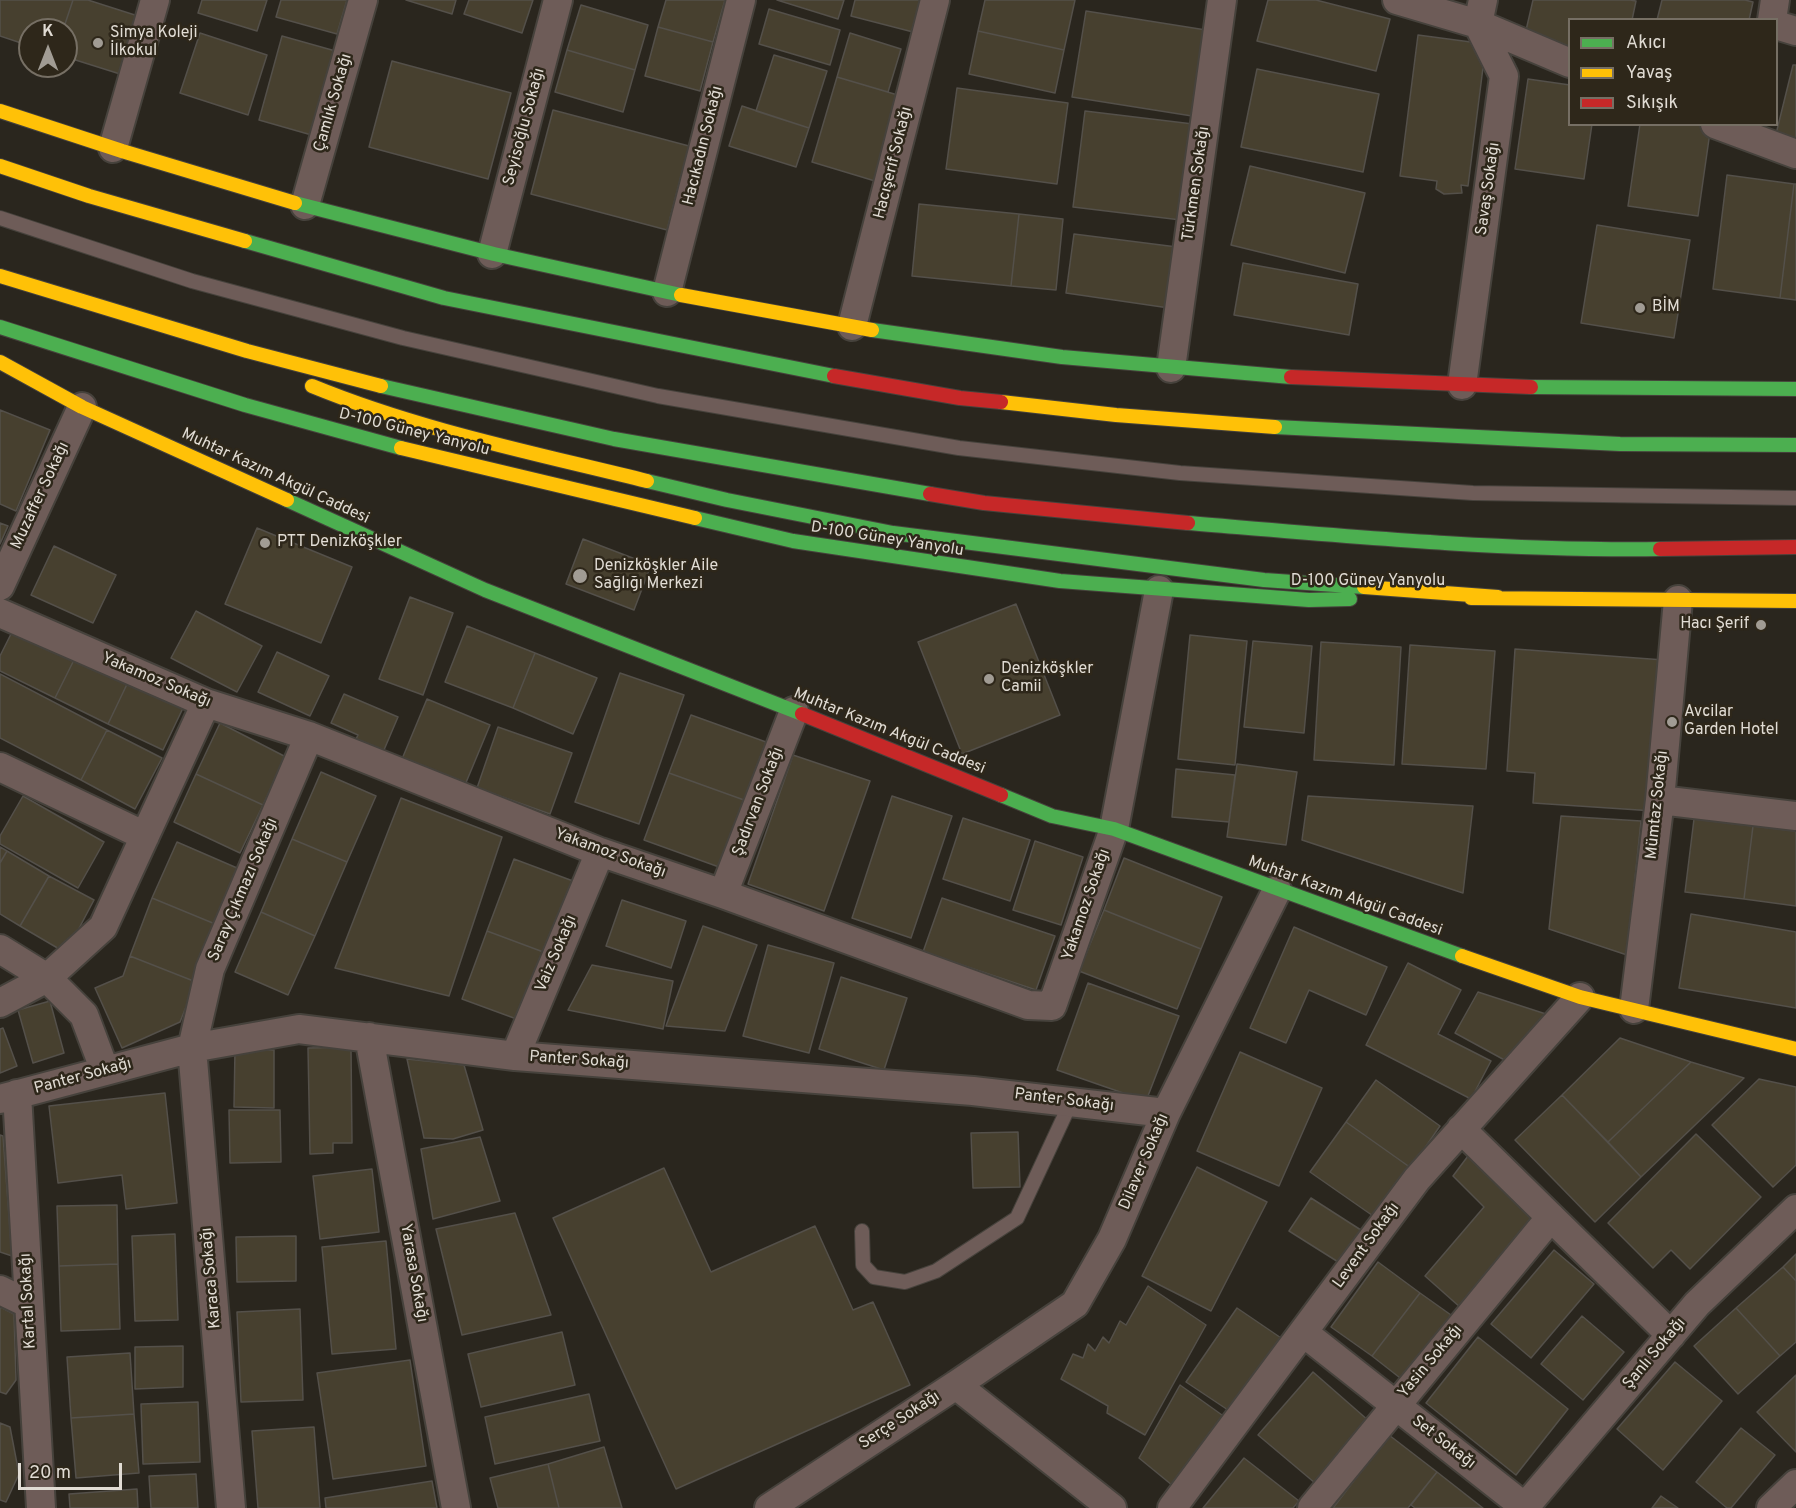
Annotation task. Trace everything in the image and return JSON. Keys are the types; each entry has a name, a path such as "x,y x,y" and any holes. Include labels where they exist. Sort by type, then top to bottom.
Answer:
{"main road":[{"path":"0,111 113,148 305,205 492,254 668,292 852,326 1000,349 1248,375 1462,385 1700,392 1796,389"},
{"path":"0,166 89,196 444,298 741,359 960,398 1116,415 1302,429 1620,444 1796,445"},
{"path":"0,276 247,351 387,388 614,439 984,503 1097,516 1424,543 1580,550 1796,547"},
{"name":"D-100 Güney Yanyolu","path":"0,327 245,405 400,448 793,541 990,572 1160,590 1309,600 1498,597 1796,601"},
{"path":"247,351 298,380 346,400 451,433 727,500 893,532 1264,580 1498,597"},
{"name":"Muhtar Kazım Akgül Caddesi","path":"0,362 82,407 485,590 794,711 1052,816 1114,829 1277,890 1580,997 1796,1049"}],"street":[{"path":"113,148 155,0"},
{"name":"Çamlık Sokağı","path":"305,205 363,0"},
{"name":"Seyisoğlu Sokağı","path":"492,254 558,0"},
{"name":"Hacıkadın Sokağı","path":"668,292 741,0"},
{"name":"Hacışerif Sokağı","path":"852,326 935,0"},
{"name":"Türkmen Sokağı","path":"1171,368 1222,0"},
{"path":"1397,0 1480,12 1568,62"},
{"path":"1772,18 1775,0"},
{"name":"Savaş Sokağı","path":"1462,385 1504,76 1480,12"},
{"path":"1778,26 1796,31"},
{"path":"1726,126 1757,132 1796,154"},
{"name":"Muzaffer Sokağı","path":"0,586 82,407"},
{"path":"1114,829 1160,590"},
{"name":"Mümtaz Sokağı","path":"1634,1009 1660,800 1677,600"},
{"name":"Yakamoz Sokağı","path":"0,613 206,703 309,736 600,852 723,894 1028,1005 1052,1006 1114,829"},
{"path":"0,1003 46,978 103,927 206,703"},
{"name":"Şadırvan Sokağı","path":"723,894 794,711"},
{"name":"Saray Çıkmazı Sokağı","path":"192,1048 210,969 309,736"},
{"path":"0,767 145,836"},
{"path":"1660,800 1796,816"},
{"name":"Vaiz Sokağı","path":"514,1056 600,852"},
{"name":"Dilaver Sokağı","path":"956,1385 1075,1304 1112,1239 1166,1113 1277,890"},
{"path":"0,949 46,978 84,1016 105,1071"},
{"name":"Levent Sokağı","path":"1172,1508 1416,1179 1580,997"},
{"name":"Panter Sokağı","path":"8,1096 192,1048 299,1029 514,1056 973,1091 1166,1113"},
{"name":"Yarasa Sokağı","path":"369,1037 456,1508"},
{"name":"Karaca Sokağı","path":"192,1048 231,1508"},
{"name":"Kartal Sokağı","path":"8,1096 29,1304 41,1508"},
{"path":"1461,1129 1671,1335"},
{"name":"Şanlı Sokağı","path":"1525,1508 1697,1304 1796,1209"},
{"name":"Yasin Sokağı","path":"1312,1508 1394,1405 1551,1217"},
{"path":"0,1290 29,1304"},
{"name":"Set Sokağı","path":"1304,1333 1525,1508"},
{"name":"Serçe Sokağı","path":"769,1508 956,1385 1112,1508"},
{"path":"1771,1508 1796,1484"}],"lane":[{"path":"0,218 192,281 404,338 658,396 959,448 1180,473 1473,493 1796,498"},
{"path":"862,1231 863,1265 874,1277 905,1282 936,1271 1017,1218 1071,1102"}],"building":[{"path":"0,0 73,0 67,18 18,18 18,42 0,36"},
{"name":"Simya Koleji İlkokul","path":"73,0 88,0 138,16 120,74 78,61 78,18 67,18"},
{"path":"202,0 267,0 257,31 198,13"},
{"path":"281,0 347,0 337,34 276,17"},
{"path":"406,0 456,0 452,14"},
{"path":"469,0 533,0 522,33 464,14"},
{"path":"666,0 725,0 713,42 658,27"},
{"path":"777,0 844,0 838,19"},
{"path":"855,0 921,0 913,32 851,16"},
{"path":"985,0 1075,0 1064,50 978,31"},
{"path":"1268,0 1316,0 1390,19 1376,71 1257,41"},
{"path":"1533,0 1636,1 1632,18 1568,18 1568,49 1524,39"},
{"path":"1662,0 1745,0 1753,2 1749,18 1658,18"},
{"path":"581,5 648,25 635,70 567,50"},
{"path":"769,9 840,30 830,65 759,44"},
{"path":"1086,11 1206,30 1192,116 1072,97"},
{"path":"658,27 713,42 700,91 645,76"},
{"path":"978,31 1064,50 1055,93 969,74"},
{"path":"200,33 267,55 248,115 180,93"},
{"path":"850,33 901,49 888,92 837,77"},
{"path":"1418,35 1486,44 1468,186 1461,185 1462,193 1444,194 1436,189 1437,181 1400,176"},
{"path":"282,36 339,52 315,136 259,120"},
{"path":"567,50 635,70 623,112 555,92"},
{"path":"774,55 827,71 809,128 756,111"},
{"path":"392,61 511,93 488,179 369,147"},
{"path":"1793,65 1796,65 1796,139 1776,134"},
{"path":"1257,69 1379,94 1363,172 1241,147"},
{"path":"837,77 901,96 875,181 812,162"},
{"path":"1528,79 1568,85 1568,126 1592,126 1584,179 1515,169"},
{"path":"957,88 1068,103 1057,184 946,169"},
{"path":"742,106 809,128 796,167 729,146"},
{"path":"553,110 689,146 667,230 531,194"},
{"path":"1085,111 1193,124 1181,220 1073,207"},
{"path":"1640,126 1711,126 1698,216 1628,206"},
{"path":"1250,166 1365,193 1345,273 1231,245"},
{"path":"1727,175 1794,184 1780,298 1713,289"},
{"path":"1794,184 1796,184 1796,300 1780,298"},
{"path":"919,204 1019,214 1011,286 912,276"},
{"path":"1019,214 1063,219 1056,290 1011,286"},
{"path":"1597,225 1690,240 1674,338 1581,323"},
{"path":"1074,234 1177,247 1169,308 1066,293"},
{"path":"1243,263 1358,284 1349,335 1234,315"},
{"path":"0,410 50,430 16,511 0,504"},
{"path":"0,523 8,526 0,544"},
{"path":"257,528 352,567 321,643 225,604"},
{"path":"583,539 651,565 634,610 566,584"},
{"path":"54,546 116,575 93,623 31,595"},
{"path":"410,597 453,613 423,695 379,679"},
{"name":"Denizköşkler Camii","path":"1016,604 1060,715 962,754 918,642"},
{"path":"196,611 262,646 237,692 171,658"},
{"path":"15,626 76,656 55,698 0,671 0,656"},
{"path":"467,626 535,653 513,708 445,682"},
{"path":"1190,635 1247,641 1235,765 1178,759"},
{"path":"1253,641 1312,646 1304,733 1244,727"},
{"path":"1321,642 1401,647 1394,765 1314,760"},
{"path":"1410,645 1495,651 1486,769 1402,764"},
{"path":"1515,649 1664,660 1654,811 1533,803 1535,773 1507,771"},
{"path":"277,652 329,676 310,716 258,692"},
{"path":"535,653 597,678 573,734 513,708"},
{"path":"76,656 129,680 108,724 55,698"},
{"path":"620,673 684,695 639,824 575,802"},
{"path":"0,674 107,730 81,780 0,738"},
{"path":"129,680 184,706 163,750 108,724"},
{"path":"344,694 398,717 381,757 353,745 358,735 331,723"},
{"path":"427,699 490,725 465,785 402,759"},
{"path":"691,715 766,742 744,800 669,773"},
{"path":"220,723 286,757 263,805 196,774"},
{"path":"498,727 572,753 550,814 477,788"},
{"path":"107,730 162,758 135,809 81,780"},
{"path":"793,755 870,781 824,911 748,884"},
{"path":"1237,764 1297,772 1286,845 1227,837"},
{"path":"1176,769 1235,775 1229,822 1172,817"},
{"path":"321,772 376,796 347,862 292,839"},
{"path":"669,773 744,800 719,867 644,840"},
{"path":"196,774 263,805 240,853 174,822"},
{"path":"23,796 104,842 78,888 0,844 0,836"},
{"path":"892,796 952,816 911,938 852,918"},
{"path":"1308,796 1473,806 1463,893 1302,840"},
{"path":"401,798 502,837 449,996 335,968"},
{"path":"1561,816 1641,821 1627,955 1549,929"},
{"path":"963,818 1030,840 1010,901 943,879"},
{"path":"1694,819 1753,826 1744,899 1685,892"},
{"path":"1753,826 1796,831 1796,906 1744,899"},
{"path":"292,839 347,862 315,936 261,912"},
{"path":"1035,841 1083,857 1061,925 1013,910"},
{"path":"177,842 244,871 220,926 152,898"},
{"path":"0,847 7,851 0,863"},
{"path":"7,851 49,876 20,926 0,914 0,863"},
{"path":"1124,858 1222,897 1201,949 1104,910"},
{"path":"514,859 573,881 546,953 487,931"},
{"path":"49,876 94,900 66,953 20,926"},
{"path":"152,898 220,926 196,982 130,956"},
{"path":"942,898 1055,936 1036,990 923,952"},
{"path":"622,900 686,921 671,968 606,946"},
{"path":"1104,910 1201,949 1177,1009 1079,971"},
{"path":"261,912 315,936 288,995 235,972"},
{"path":"1691,914 1796,932 1796,1008 1679,988"},
{"path":"703,926 757,945 725,1031 666,1026"},
{"path":"1294,927 1387,967 1366,1015 1309,990 1286,1043 1250,1028"},
{"path":"487,931 546,953 522,1021 462,999"},
{"path":"768,945 834,963 809,1053 743,1036"},
{"path":"130,956 196,982 180,1022 122,1048 95,988 123,976"},
{"path":"1408,963 1461,990 1438,1034 1491,1061 1471,1099 1366,1045"},
{"path":"592,965 673,981 663,1029 568,1010"},
{"path":"841,977 907,998 884,1070 819,1049"},
{"path":"1088,983 1179,1016 1146,1101 1057,1070"},
{"path":"1478,992 1549,1015 1510,1063 1455,1033"},
{"path":"50,1001 64,1053 33,1063 18,1010"},
{"path":"3,1028 17,1066 0,1073 0,1029"},
{"path":"1620,1038 1691,1062 1608,1142 1562,1095"},
{"path":"351,1047 352,1143 333,1143 333,1153 310,1154 308,1048"},
{"path":"235,1049 274,1050 274,1108 234,1107"},
{"path":"1240,1052 1322,1088 1279,1186 1197,1151"},
{"path":"407,1059 464,1065 483,1130 453,1139 424,1138"},
{"path":"1691,1062 1744,1078 1641,1177 1608,1142"},
{"path":"1759,1079 1796,1087 1796,1165 1773,1187 1712,1125"},
{"path":"1376,1080 1440,1126 1411,1168 1346,1122"},
{"path":"165,1093 177,1203 126,1209 122,1175 58,1183 49,1106"},
{"path":"1562,1095 1641,1177 1595,1222 1515,1140"},
{"path":"229,1110 280,1110 281,1162 230,1163"},
{"path":"1346,1122 1411,1168 1376,1218 1310,1172"},
{"path":"1018,1132 1020,1187 973,1188 971,1133"},
{"path":"1696,1134 1761,1197 1690,1269 1671,1250 1653,1268 1608,1223"},
{"path":"0,1135 3,1136 12,1256 0,1252"},
{"path":"480,1137 500,1201 433,1219 421,1149"},
{"path":"1471,1152 1535,1214 1461,1308 1425,1276 1484,1207 1453,1176"},
{"path":"1197,1167 1267,1202 1211,1311 1142,1276"},
{"path":"664,1168 711,1272 815,1226 853,1310 873,1302 910,1385 676,1489 553,1218"},
{"path":"372,1169 379,1232 320,1239 313,1176"},
{"path":"1311,1198 1364,1232 1343,1265 1289,1231"},
{"path":"117,1205 118,1264 59,1266 57,1206"},
{"path":"515,1213 551,1315 462,1335 436,1229"},
{"path":"175,1234 178,1320 135,1321 132,1236"},
{"path":"296,1236 296,1281 237,1282 236,1237"},
{"path":"386,1241 396,1349 332,1354 322,1247"},
{"path":"1554,1250 1594,1284 1531,1358 1491,1324"},
{"path":"1796,1254 1796,1281 1783,1267"},
{"path":"1378,1262 1420,1293 1372,1356 1331,1327"},
{"path":"118,1264 120,1329 61,1331 59,1266"},
{"path":"1783,1267 1796,1281 1796,1342 1780,1356 1736,1308"},
{"path":"1148,1286 1206,1325 1145,1435 1107,1413 1108,1406 1061,1379 1073,1354 1083,1358 1088,1344 1095,1351 1103,1337 1109,1343 1120,1321 1126,1325"},
{"path":"1420,1293 1451,1315 1404,1381 1372,1356"},
{"path":"0,1307 14,1314 16,1380 6,1394 0,1392"},
{"path":"1237,1308 1287,1342 1237,1416 1186,1382"},
{"path":"1736,1308 1780,1356 1738,1394 1694,1346"},
{"path":"300,1309 303,1400 241,1402 237,1312"},
{"path":"1582,1316 1624,1352 1583,1400 1541,1364"},
{"path":"562,1332 575,1385 481,1407 468,1354"},
{"path":"1478,1337 1568,1409 1516,1475 1426,1403"},
{"path":"183,1346 183,1387 135,1389 135,1347"},
{"path":"130,1353 134,1414 71,1418 67,1357"},
{"path":"410,1360 426,1466 333,1479 317,1373"},
{"path":"1675,1362 1722,1401 1663,1470 1617,1429"},
{"path":"1313,1372 1369,1421 1315,1483 1258,1435"},
{"path":"1796,1375 1796,1452 1757,1412"},
{"path":"1180,1385 1229,1420 1178,1490 1139,1458"},
{"path":"589,1394 600,1441 495,1464 485,1417"},
{"path":"198,1402 200,1462 143,1464 141,1404"},
{"path":"134,1414 139,1473 76,1478 71,1418"},
{"path":"0,1423 10,1427 19,1474 6,1502 0,1500"},
{"path":"314,1427 320,1508 258,1508 252,1431"},
{"path":"1741,1428 1775,1455 1731,1508 1727,1508 1696,1482"},
{"path":"1389,1435 1437,1472 1408,1508 1333,1508"},
{"path":"604,1447 622,1508 559,1508 548,1464"},
{"path":"1244,1458 1299,1501 1293,1508 1203,1508"},
{"path":"548,1464 559,1508 498,1508 490,1478"},
{"path":"1437,1472 1483,1508 1415,1508 1411,1505"},
{"path":"196,1474 198,1508 151,1508 149,1476"},
{"path":"432,1481 437,1508 326,1508 325,1498"},
{"path":"137,1489 138,1508 70,1508 69,1494"},
{"path":"1661,1496 1678,1508 1652,1508"}],"traffic: fast":[{"path":"295,203 494,254 681,295"},
{"path":"245,241 444,298 834,376"},
{"path":"0,327 245,405 401,448"},
{"path":"872,330 1062,357 1291,377"},
{"path":"381,386 614,439 930,494"},
{"path":"1531,387 1796,389"},
{"path":"1275,427 1620,444 1796,445"},
{"path":"647,481 727,500 893,533 1264,580 1364,587"},
{"path":"287,500 485,590 802,714"},
{"path":"695,518 793,541 1060,581 1309,600 1350,599"},
{"path":"1188,523 1483,545 1660,549"},
{"path":"1001,795 1052,816 1114,829 1462,956"}],"traffic: slow":[{"path":"0,111 122,151 295,203"},
{"path":"0,166 89,196 245,241"},
{"path":"0,276 247,351 381,386"},
{"path":"681,295 872,330"},
{"path":"0,362 82,407 287,500"},
{"path":"312,386 352,402 435,428 647,481"},
{"path":"1001,402 1116,415 1275,427"},
{"path":"401,448 695,518"},
{"path":"1364,587 1498,597"},
{"path":"1471,598 1796,601"},
{"path":"1462,956 1580,997 1796,1049"}],"traffic: jam":[{"path":"834,376 960,398 1001,402"},
{"path":"1291,377 1531,387"},
{"path":"930,494 984,503 1188,523"},
{"path":"1660,549 1796,547"},
{"path":"802,714 1001,795"}],"place":[{"name":"Simya Koleji İlkokul","path":"98,43"},
{"name":"BİM","path":"1640,308"},
{"name":"PTT Denizköşkler","path":"265,543"},
{"name":"Denizköşkler Aile Sağlığı Merkezi","path":"580,576"},
{"name":"Hacı Şerif","path":"1761,625"},
{"name":"Denizköşkler Camii","path":"989,679"},
{"name":"Avcilar Garden Hotel","path":"1672,722"}]}
